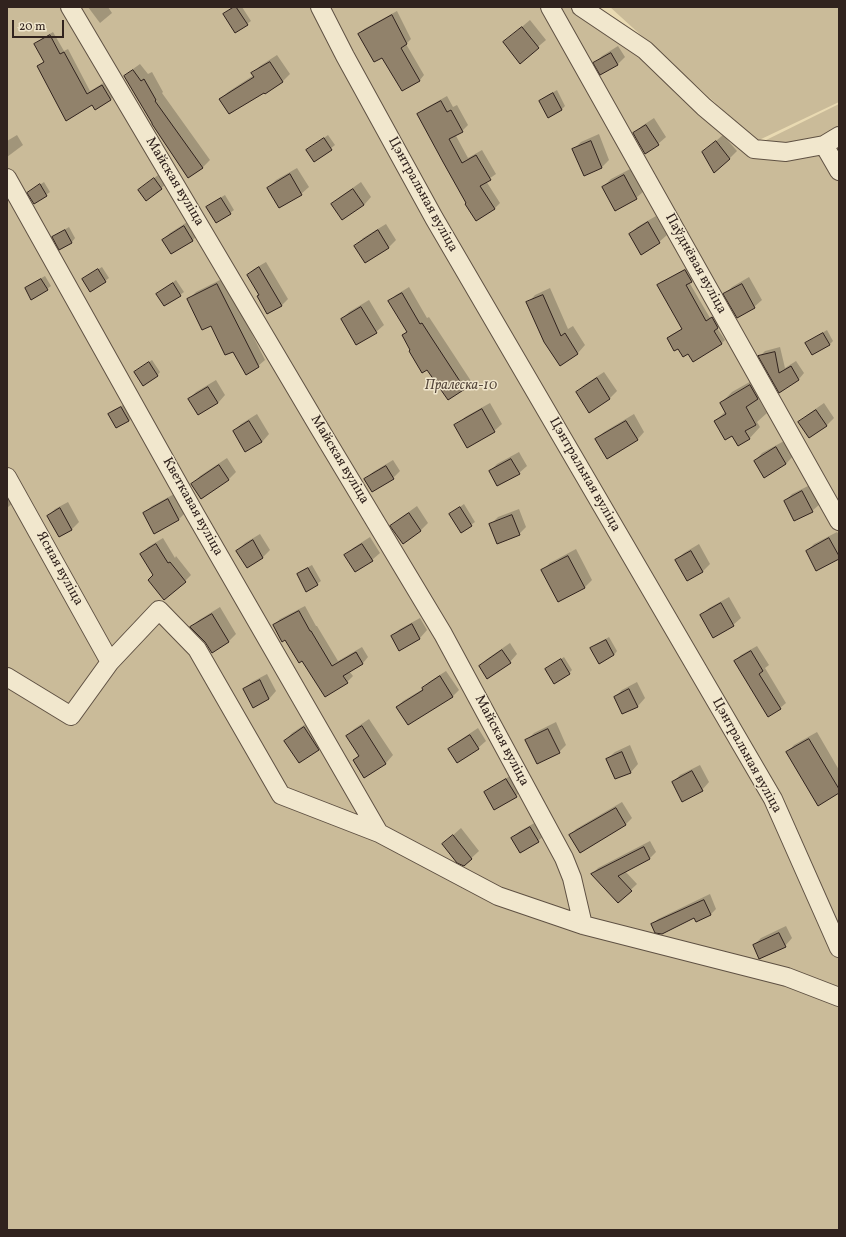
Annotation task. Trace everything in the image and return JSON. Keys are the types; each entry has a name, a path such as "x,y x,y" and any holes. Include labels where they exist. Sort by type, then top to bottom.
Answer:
{"street":[{"name":"Майская вуліца","path":"70,7 443,634 564,858 572,878 583,925"},
{"name":"Цэнтральная вуліца","path":"320,7 345,56 434,218 773,799 839,948"},
{"name":"Паўднёвая вуліца","path":"550,7 839,521"},
{"path":"581,7 646,50 704,108 754,149 786,152 831,141 839,171"},
{"name":"Кветкавая вуліца","path":"7,178 195,514 379,833"},
{"name":"Ясная вуліца","path":"7,477 110,662"},
{"path":"7,677 71,716 110,662 159,610 197,649 281,795 379,833 498,896 583,925 788,977 839,997"}],"green space":[{"name":"Пралеска-10","path":"7,7 590,7 758,144 839,104 839,1230 7,1230"},
{"path":"610,7 839,7 839,102 757,141"}],"building":[{"path":"236,7 248,25 235,33 223,14"},
{"path":"392,15 407,44 401,48 420,81 402,91 382,58 374,62 358,34"},
{"path":"522,27 539,48 520,64 503,42"},
{"path":"50,35 60,54 64,52 87,94 102,85 111,100 95,110 92,105 66,121 37,66 44,62 34,44"},
{"path":"611,53 618,65 600,75 593,63"},
{"path":"270,62 283,82 229,114 219,99 254,77 251,73"},
{"path":"133,70 141,81 144,79 156,100 155,101 203,168 188,178 152,124 124,76"},
{"path":"553,93 562,110 548,118 539,101"},
{"path":"441,101 447,112 451,110 463,132 449,139 462,163 476,155 491,180 480,186 495,209 476,221 465,204 466,203 417,114"},
{"path":"646,125 659,145 645,154 633,133"},
{"path":"324,138 332,150 314,162 306,150"},
{"path":"591,141 602,168 584,176 572,149"},
{"path":"716,141 730,159 714,173 702,152"},
{"path":"290,174 302,195 279,208 267,188"},
{"path":"624,175 637,199 615,211 602,187"},
{"path":"154,178 162,189 146,201 138,190"},
{"path":"40,184 47,196 34,204 27,193"},
{"path":"353,189 364,205 342,220 331,204"},
{"path":"221,198 231,214 216,223 206,207"},
{"path":"648,222 660,243 641,255 629,234"},
{"path":"184,226 193,241 171,254 162,240"},
{"path":"65,230 72,243 59,250 52,237"},
{"path":"378,230 389,248 365,263 354,246"},
{"path":"259,267 282,306 267,314 257,296 259,295 247,275"},
{"path":"98,269 106,282 90,292 82,279"},
{"path":"685,270 692,282 686,285 706,321 712,317 718,328 714,331 722,344 693,362 688,354 683,357 678,349 674,351 667,338 682,329 657,285"},
{"path":"41,279 48,290 31,300 25,288"},
{"path":"173,283 181,296 164,306 156,294"},
{"path":"217,284 259,367 246,375 233,352 225,355 211,326 202,330 187,299"},
{"path":"742,284 755,308 737,318 723,294"},
{"path":"402,293 420,324 422,323 465,389 448,400 427,370 422,373 409,351 410,350 402,335 407,332 388,301"},
{"path":"543,295 561,336 565,333 578,354 560,366 544,342 526,302"},
{"path":"361,307 377,333 356,345 341,319"},
{"path":"823,333 830,345 812,355 805,343"},
{"path":"775,352 779,373 791,366 799,380 779,393 758,356"},
{"path":"149,362 158,376 143,386 134,372"},
{"path":"597,378 610,399 589,413 576,392"},
{"path":"750,385 758,399 746,407 756,425 745,431 750,439 738,446 732,436 725,440 714,421 726,414 720,403"},
{"path":"208,387 218,403 198,415 188,399"},
{"path":"121,407 129,421 116,428 108,414"},
{"path":"482,409 495,432 467,448 454,425"},
{"path":"816,410 827,426 809,438 798,422"},
{"path":"249,421 262,442 245,452 233,431"},
{"path":"626,421 638,440 607,459 595,439"},
{"path":"776,447 786,464 764,478 754,461"},
{"path":"511,459 520,474 497,486 489,471"},
{"path":"219,465 229,480 201,499 191,484"},
{"path":"386,466 394,479 372,492 364,479"},
{"path":"802,491 813,512 794,521 784,501"},
{"path":"168,499 179,520 154,534 143,513"},
{"path":"460,507 472,526 461,533 449,514"},
{"path":"60,508 72,530 59,537 47,516"},
{"path":"409,513 421,531 403,544 390,526"},
{"path":"512,515 520,535 497,544 489,524"},
{"path":"829,538 839,556 839,559 816,571 806,551"},
{"path":"253,540 263,558 247,568 236,551"},
{"path":"156,544 168,563 170,562 186,582 164,600 148,580 153,575 140,554"},
{"path":"362,544 373,561 355,572 344,555"},
{"path":"691,551 703,572 687,581 675,560"},
{"path":"568,556 585,588 558,602 541,570"},
{"path":"308,568 318,585 306,592 297,574"},
{"path":"721,603 734,626 713,638 700,615"},
{"path":"299,611 332,666 356,652 363,664 343,676 348,683 325,697 302,661 299,663 285,640 282,642 273,625"},
{"path":"212,614 229,642 212,653 205,642 190,627"},
{"path":"412,624 420,639 399,651 391,636"},
{"path":"606,640 614,655 599,664 590,648"},
{"path":"502,650 511,663 487,679 479,666"},
{"path":"751,651 763,671 759,674 781,709 768,717 734,661"},
{"path":"561,659 570,674 554,684 545,669"},
{"path":"440,676 453,697 408,725 396,707 423,690 422,688"},
{"path":"260,680 269,699 253,708 243,689"},
{"path":"629,689 638,707 622,714 614,697"},
{"path":"362,726 386,764 364,778 353,760 359,756 346,736"},
{"path":"304,727 319,750 299,763 284,741"},
{"path":"548,729 560,753 537,764 525,740"},
{"path":"470,735 479,749 457,763 448,749"},
{"path":"809,739 839,789 839,793 818,806 786,752"},
{"path":"622,752 631,773 615,779 606,759"},
{"path":"692,771 703,791 682,802 672,782"},
{"path":"506,779 517,797 494,810 484,792"},
{"path":"616,808 626,825 580,853 569,835"},
{"path":"530,827 539,842 520,853 511,838"},
{"path":"453,835 472,859 464,866 457,863 442,844"},
{"path":"644,847 650,859 618,876 632,891 618,903 591,874"},
{"path":"704,900 711,915 696,922 694,918 662,934 655,933 651,924"},
{"path":"779,933 786,947 759,959 753,945"}]}
